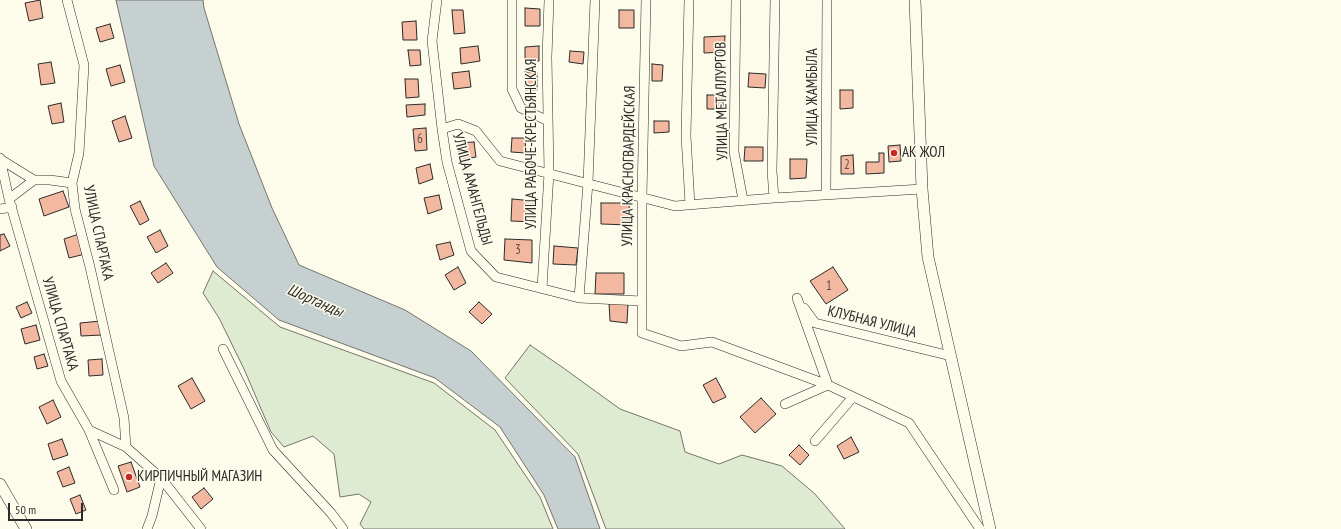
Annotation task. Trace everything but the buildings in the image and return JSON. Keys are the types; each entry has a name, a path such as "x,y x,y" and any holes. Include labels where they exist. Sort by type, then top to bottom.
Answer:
{"street":[{"name":"УЛИЦА СПАРТАКА","path":"67,0 84,64 79,153 72,183 75,209 90,267 124,418 126,447"},
{"name":"УЛИЦА АМАНГЕЛЬДЫ","path":"437,0 432,41 442,129 447,162 471,251 496,277 579,298 642,301"},
{"path":"512,0 512,89 521,108 548,121"},
{"name":"УЛИЦА РАБОЧЕ-КРЕСТЬЯНСКАЯ","path":"542,288 549,173 547,57 549,0"},
{"path":"579,298 588,183 595,0"},
{"name":"УЛИЦА КРАСНОГВАРДЕЙСКАЯ","path":"646,0 642,197 642,333 681,346 712,342 828,385"},
{"path":"688,0 686,136 690,204"},
{"name":"УЛИЦА МЕТАЛЛУРГОВ","path":"736,0 734,152 743,200"},
{"path":"774,198 772,171 775,0"},
{"name":"УЛИЦА ЖАМБЫЛА","path":"826,195 827,0"},
{"path":"915,0 922,189 928,257 990,529"},
{"path":"442,129 458,124 476,131 500,160 675,206 743,200 922,189"},
{"name":"УЛИЦА СПАРТАКА","path":"0,159 61,381 90,430 114,490"},
{"path":"0,159 34,180 50,180 72,183"},
{"path":"0,209 11,203 34,180"},
{"name":"КЛУБНАЯ УЛИЦА","path":"828,385 797,298 815,323 950,356"},
{"path":"223,349 273,450 331,513 343,529"},
{"path":"785,404 828,385 908,423 980,529"},
{"path":"815,441 853,397"},
{"path":"90,430 126,447 161,478 201,529"},
{"path":"147,529 152,516 161,478"},
{"path":"0,484 26,529"}],"green space":[{"path":"213,271 280,327 434,383 495,430 540,497 553,529 364,529 360,524 371,502 359,494 340,497 334,454 313,436 284,447 271,432 244,369 219,318 203,293"},
{"path":"530,345 620,409 680,431 685,452 719,464 742,455 782,466 815,494 845,529 606,529 578,454 505,378"}],"water":[{"name":"Шортанды","path":"116,0 203,0 204,8 239,124 272,208 299,265 405,310 471,351 575,457 600,529 558,529 544,495 500,427 435,378 279,320 217,267 154,166"}],"place":[{"name":"АК ЖОЛ","path":"894,153"},
{"name":"КИРПИЧНЫЙ МАГАЗИН","path":"129,477"}]}
